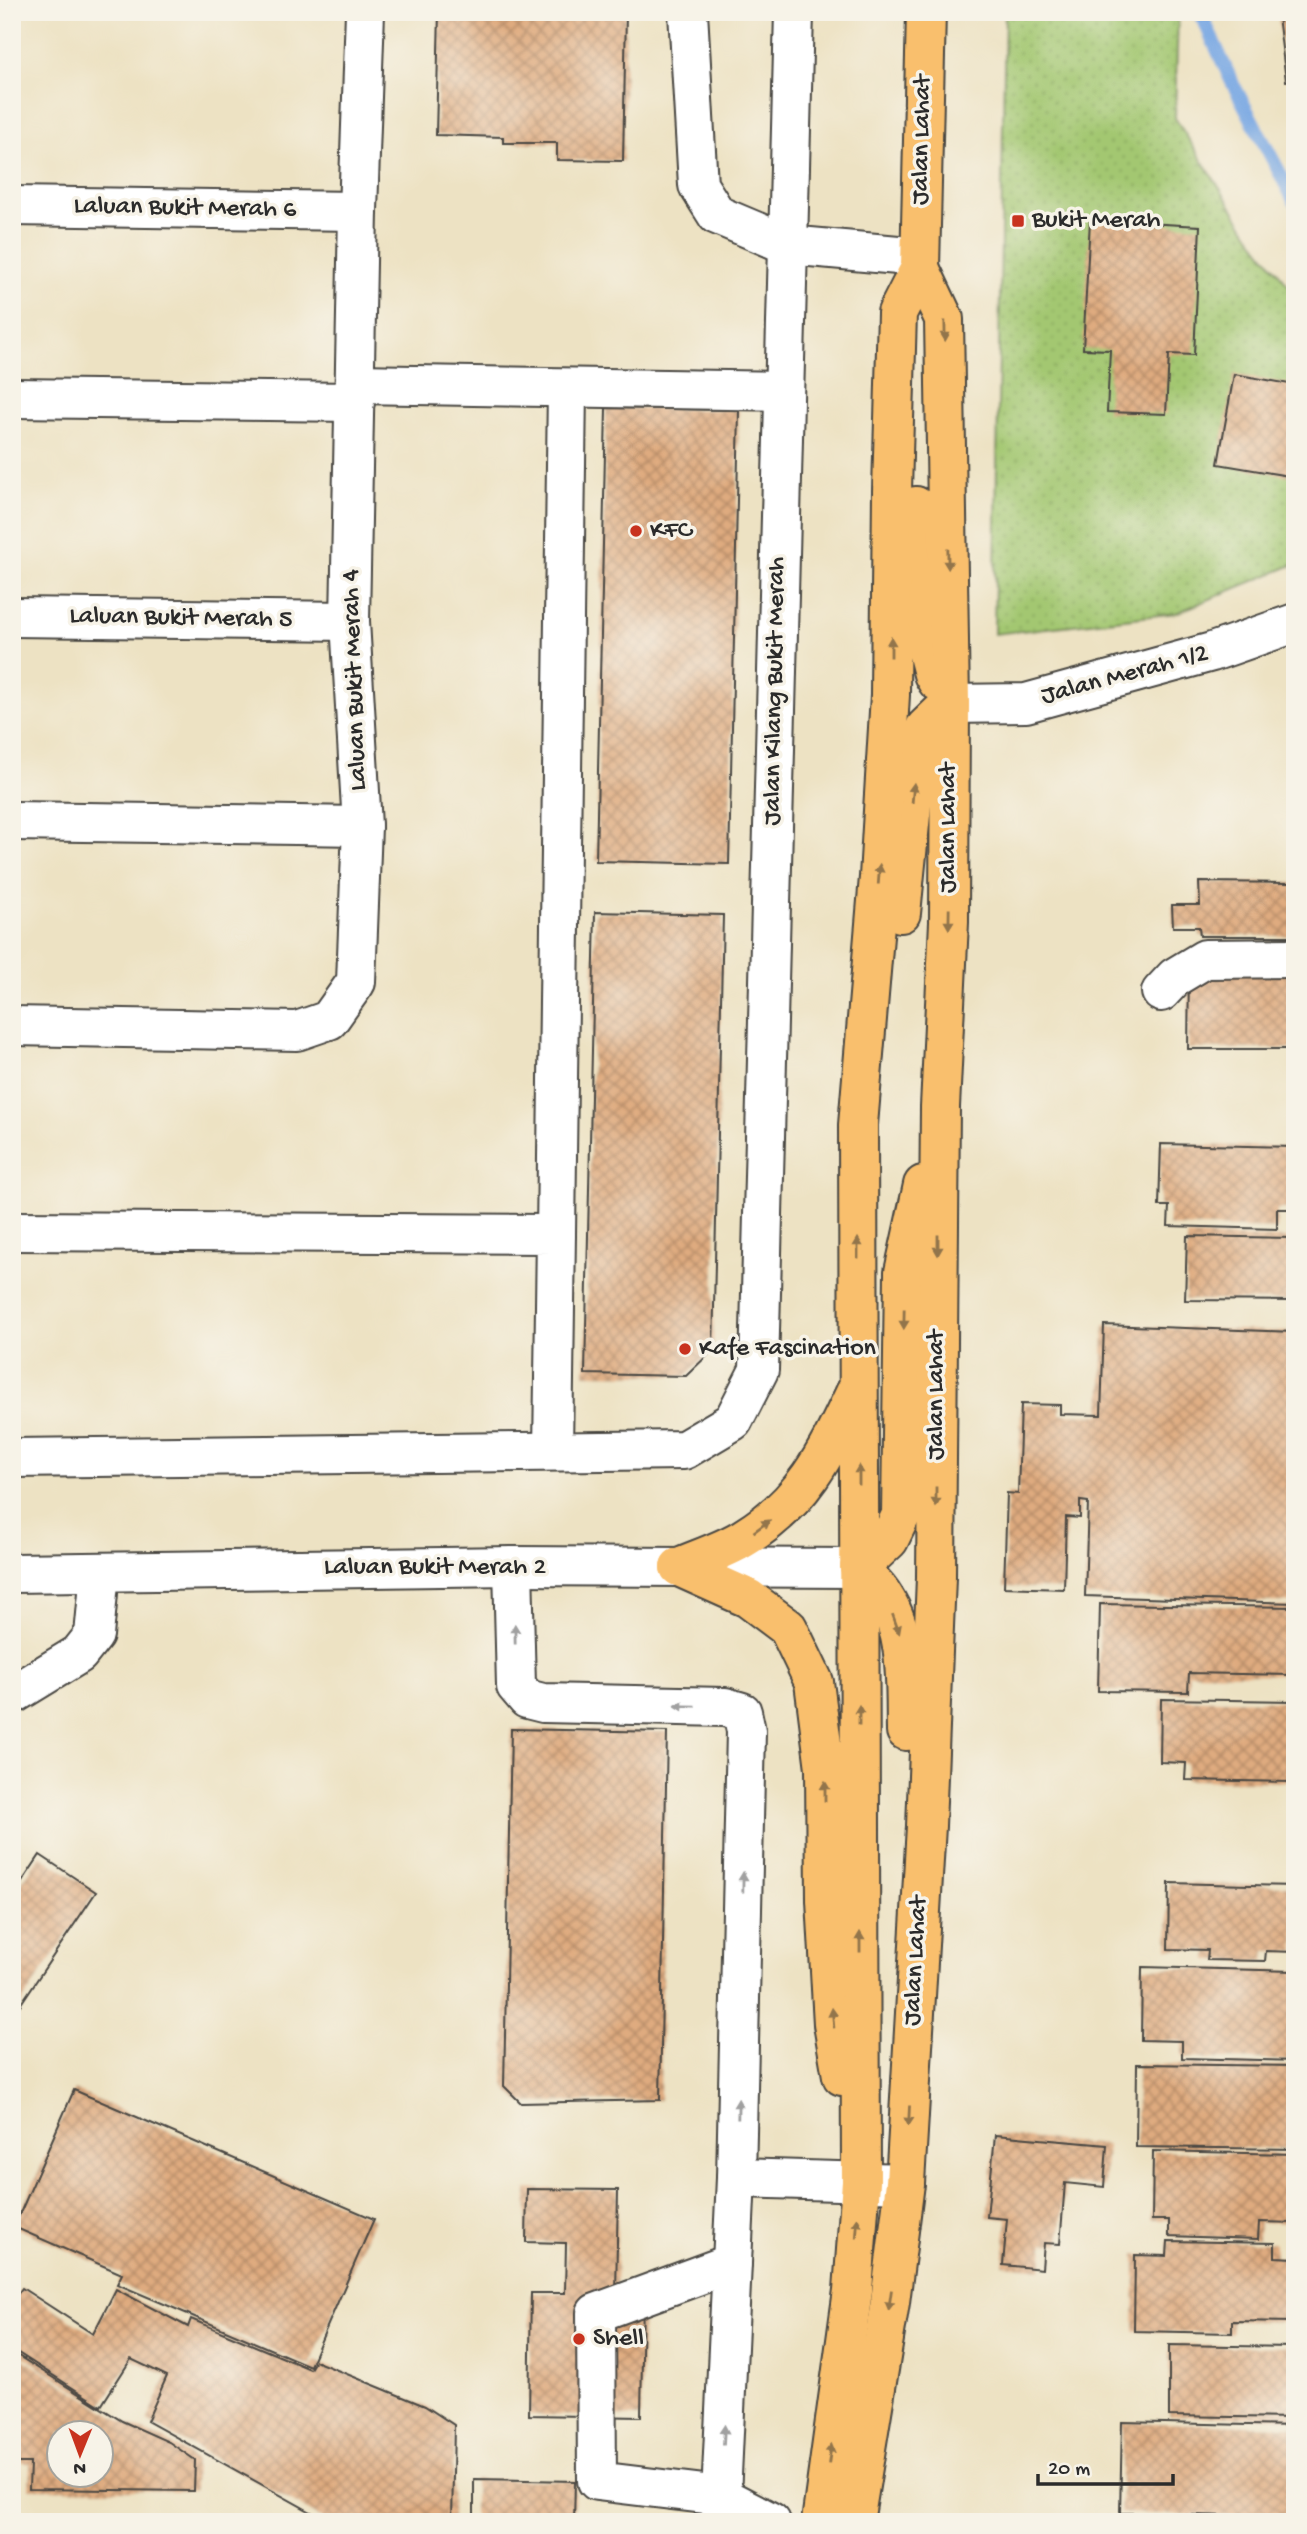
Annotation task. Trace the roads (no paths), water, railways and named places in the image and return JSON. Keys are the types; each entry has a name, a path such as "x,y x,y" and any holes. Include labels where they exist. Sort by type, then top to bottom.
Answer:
{"main road":[{"name":"Jalan Lahat","path":"821,2522 853,2290 860,2182 858,1125 879,877 890,695 897,313 920,262 926,12"},
{"name":"Jalan Lahat","path":"854,2522 890,2302 905,2183 926,1826 936,1577 940,1107 949,922 950,704 944,318 920,262"},
{"path":"858,1125 894,971 917,755 925,727 950,704 933,674 920,624 912,383 897,313"},
{"path":"911,2066 904,1670 899,1627 884,1596 859,1568 889,1540 901,1515 904,1272 940,1107"},
{"path":"679,1567 743,1539 783,1510 822,1461 859,1385"},
{"path":"679,1567 748,1598 788,1628 814,1682 825,1768 826,1900 833,2024 860,2182"}],"street":[{"name":"Laluan Bukit Merah 4","path":"12,1026 296,1031 329,1020 356,982 362,826 350,621 365,12"},
{"path":"688,12 698,185 717,215 788,245 920,262"},
{"name":"Jalan Kilang Bukit Merah","path":"553,1451 684,1450 733,1421 759,1370 794,12"},
{"name":"Laluan Bukit Merah 6","path":"12,206 358,211"},
{"path":"12,1458 553,1451 567,388"},
{"path":"12,397 567,388 784,391"},
{"name":"Laluan Bukit Merah 5","path":"12,617 350,621"},
{"name":"Jalan Merah 1/2","path":"950,704 1026,703 1212,652 1295,623"},
{"path":"12,821 362,826"},
{"path":"1161,992 1175,976 1205,959 1295,958"},
{"path":"12,1231 556,1234"},
{"path":"513,1566 516,1686 527,1699 543,1703 725,1707 741,1712 746,1731 736,2178 721,2496"},
{"name":"Laluan Bukit Merah 2","path":"12,1573 513,1566 859,1568"},
{"path":"12,1695 79,1654 94,1635 100,1572"},
{"path":"736,2178 905,2183"},
{"path":"732,2263 596,2313 597,2481 721,2496 772,2522"}],"waterway":[{"path":"1200,12 1231,80 1295,202"}],"place":[{"name":"Bukit Merah","path":"1018,221"},
{"name":"KFC","path":"636,531"},
{"name":"Kafe Fascination","path":"685,1349"},
{"name":"Shell","path":"579,2339"}]}
